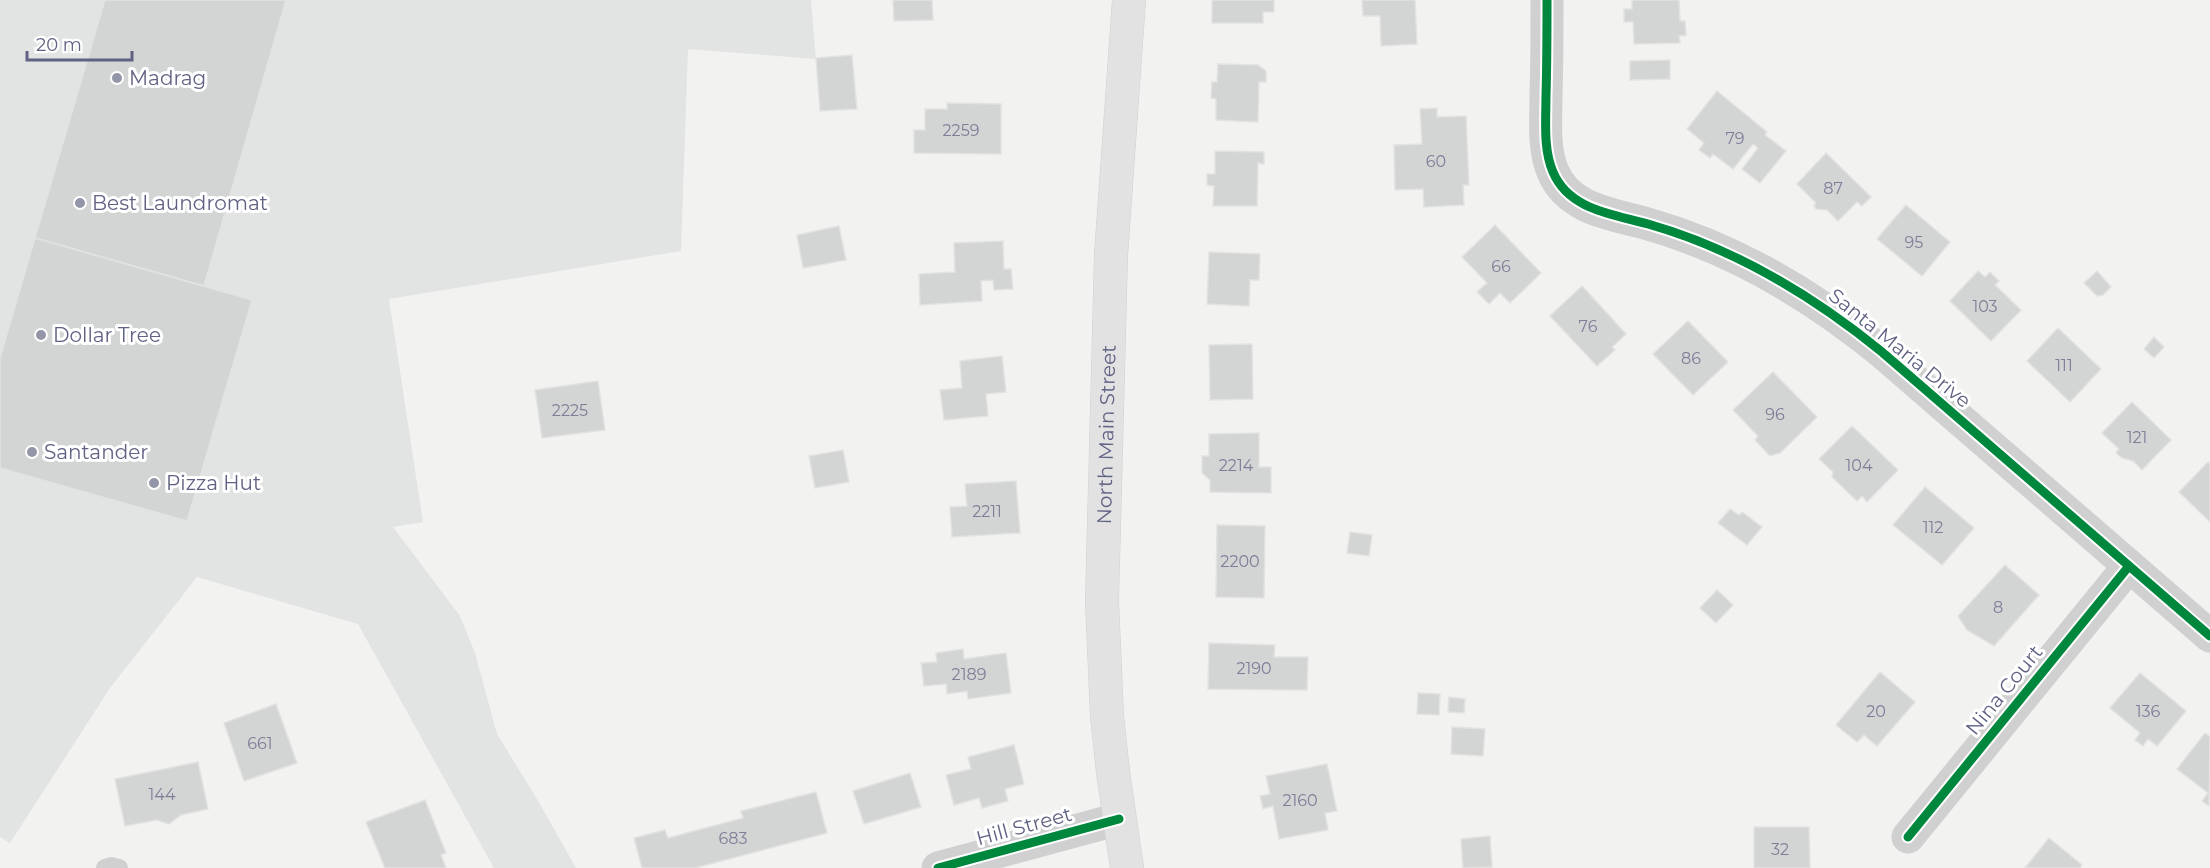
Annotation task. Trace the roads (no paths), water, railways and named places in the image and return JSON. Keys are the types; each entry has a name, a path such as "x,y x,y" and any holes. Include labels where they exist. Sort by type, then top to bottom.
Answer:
{"main road":[{"name":"North Main Street","path":"1127,868 1110,738 1104,659 1102,541 1111,255 1130,0"}],"street":[{"name":"Santa Maria Drive","path":"1547,0 1547,146 1553,172 1567,192 1581,203 1598,211 1678,234 1741,259 1825,308 1882,351 2210,636"},
{"name":"Nina Court","path":"1908,837 2129,566"},
{"name":"Hill Street","path":"938,868 1119,819"}],"lane":[{"path":"105,868 111,866 119,868"}],"place":[{"name":"Madrag","path":"117,78"},
{"name":"Best Laundromat","path":"80,203"},
{"name":"Dollar Tree","path":"41,335"},
{"name":"Santander","path":"32,452"},
{"name":"Pizza Hut","path":"154,483"}]}
